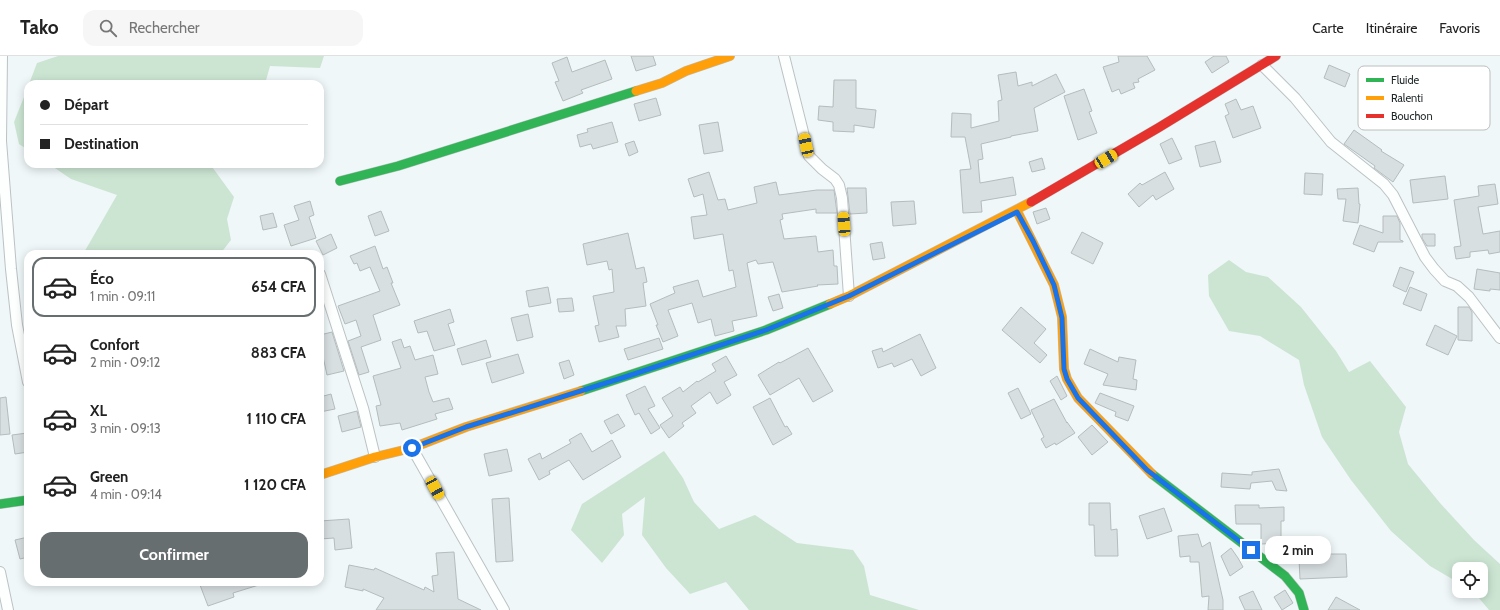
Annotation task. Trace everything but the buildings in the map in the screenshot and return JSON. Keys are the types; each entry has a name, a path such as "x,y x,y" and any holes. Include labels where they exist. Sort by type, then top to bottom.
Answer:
{"street":[{"path":"2,56 1,141 13,290 17,325 24,361"},
{"path":"340,182 398,166 662,83 686,71 730,56"},
{"path":"784,56 810,156 822,170 835,179 839,185 842,198 849,296"},
{"path":"324,474 376,457 412,448 466,427 632,375 766,330 849,296 1017,212 1276,56"},
{"path":"1262,65 1294,98 1331,142 1384,184 1393,195 1425,257 1434,269 1445,281 1457,286 1469,297 1500,338"},
{"path":"1017,212 1054,285 1062,318 1064,369 1067,379 1078,398 1147,470 1285,576 1299,593 1304,610"},
{"path":"324,286 363,408 376,457"},
{"path":"412,448 504,610"},
{"path":"0,504 24,501"},
{"path":"0,572 8,610"}],"green space":[{"path":"58,56 324,56 320,68 270,66 266,80 31,80 37,63"},
{"path":"24,97 24,147 19,144 14,122"},
{"path":"55,168 213,168 234,197 227,219 231,240 223,250 85,250 117,195 71,179"},
{"path":"1229,260 1246,272 1268,277 1301,307 1336,351 1349,372 1370,361 1406,407 1399,432 1408,464 1440,503 1474,540 1500,564 1500,610 1489,610 1479,598 1488,598 1488,562 1452,562 1452,579 1430,566 1391,531 1351,480 1322,437 1304,385 1299,360 1260,336 1229,331 1209,296 1208,275"},
{"path":"664,451 683,478 694,502 719,529 755,515 797,543 853,550 864,566 870,595 919,610 749,610 726,582 690,594 666,568 642,535 645,497 622,514 624,535 602,563 571,530 582,504"}],"traffic: fast":[{"path":"340,181 398,166 636,91"},
{"path":"581,391 766,330 830,304"},
{"path":"1152,474 1285,576 1299,593 1304,610"},
{"path":"0,504 24,501"}],"traffic: slow":[{"path":"636,91 662,83 686,71 730,56"},
{"path":"830,304 849,296 1031,202"},
{"path":"1017,211 1054,285 1062,317 1064,369 1067,379 1078,398 1152,474"},
{"path":"324,474 375,457 412,448 466,427 581,391"}],"traffic: jam":[{"path":"1031,202 1158,128 1276,56"}],"route":[{"path":"412,448 466,427 625,377 766,330 849,296 1017,212 1054,285 1060,304 1062,318 1064,336 1064,369 1067,379 1078,398 1147,470 1251,550"}]}
